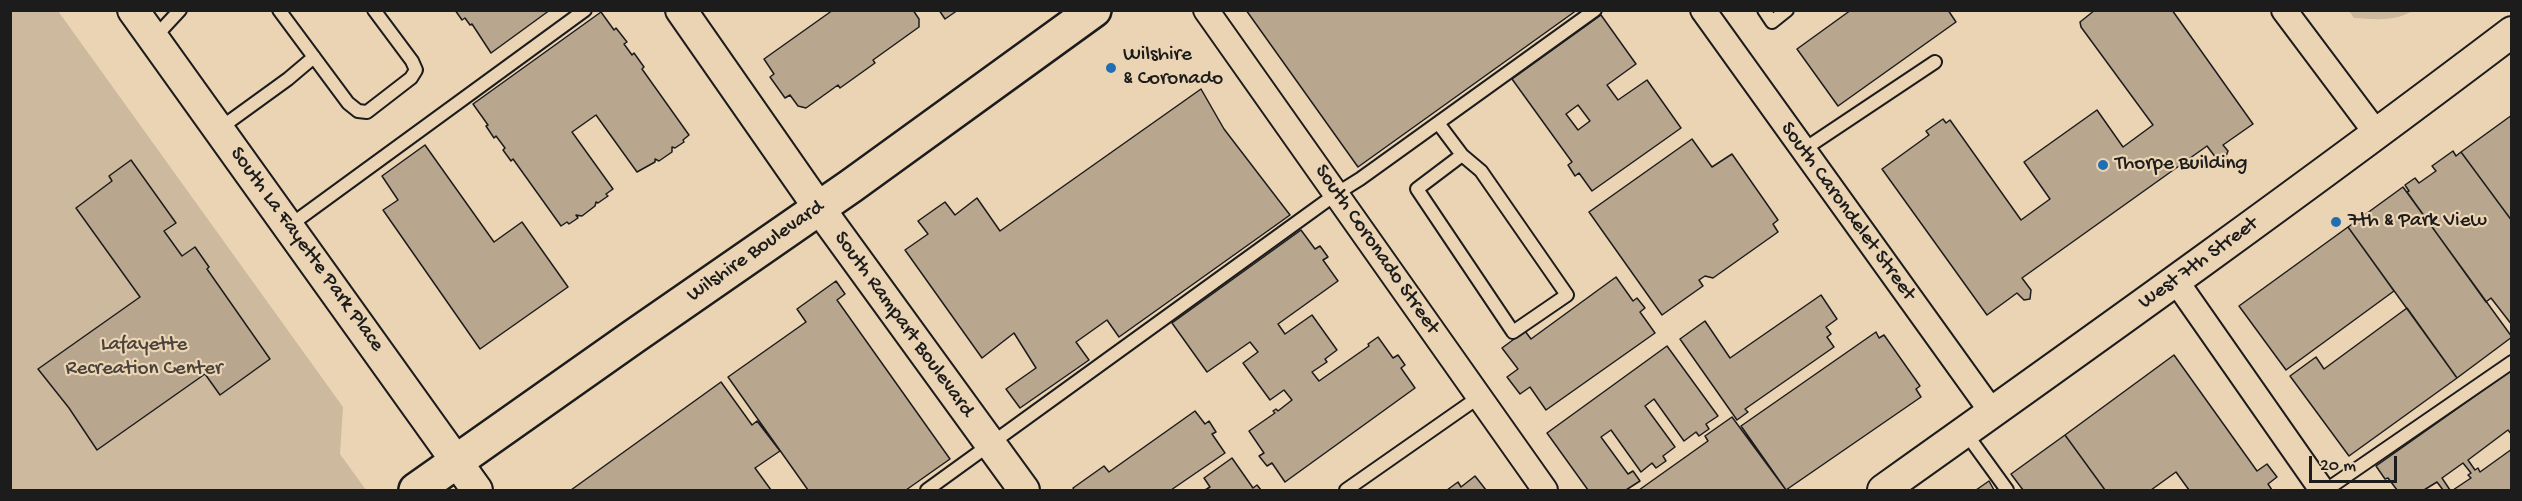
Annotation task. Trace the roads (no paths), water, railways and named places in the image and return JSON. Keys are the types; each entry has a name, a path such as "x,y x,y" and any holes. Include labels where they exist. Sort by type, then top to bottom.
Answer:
{"main road":[{"name":"Wilshire Boulevard","path":"416,490 819,208 1094,10"}],"street":[{"name":"South La Fayette Park Place","path":"133,10 477,490"},
{"name":"South Rampart Boulevard","path":"681,10 819,208 1024,490"},
{"name":"South Coronado Street","path":"1206,10 1545,490"},
{"name":"South Carondelet Street","path":"1703,10 1992,412"},
{"path":"2284,10 2377,134"},
{"name":"West 7th Street","path":"1883,490 2176,281 2377,134 2511,32"},
{"path":"2176,281 2324,490"}],"lane":[{"path":"153,39 180,10"},
{"path":"279,10 348,103 358,111 367,112 411,78 416,70 412,61 374,10"},
{"path":"288,227 585,10"},
{"path":"927,490 1595,10"},
{"path":"1764,10 1772,22 1787,10"},
{"path":"219,129 288,79 314,57"},
{"path":"1803,150 1935,62"},
{"path":"1438,123 1462,155 1481,171 1568,295 1513,332 1417,189 1462,155"},
{"path":"2324,490 2511,362"},
{"path":"1346,490 1479,397"},
{"path":"1965,432 2007,490"}],"place":[{"name":"Wilshire & Coronado","path":"1111,68"},
{"name":"Thorpe Building","path":"2103,165"},
{"name":"7th & Park View","path":"2336,222"}],"park label":[{"name":"Lafayette Recreation Center","path":"144,358"}]}
